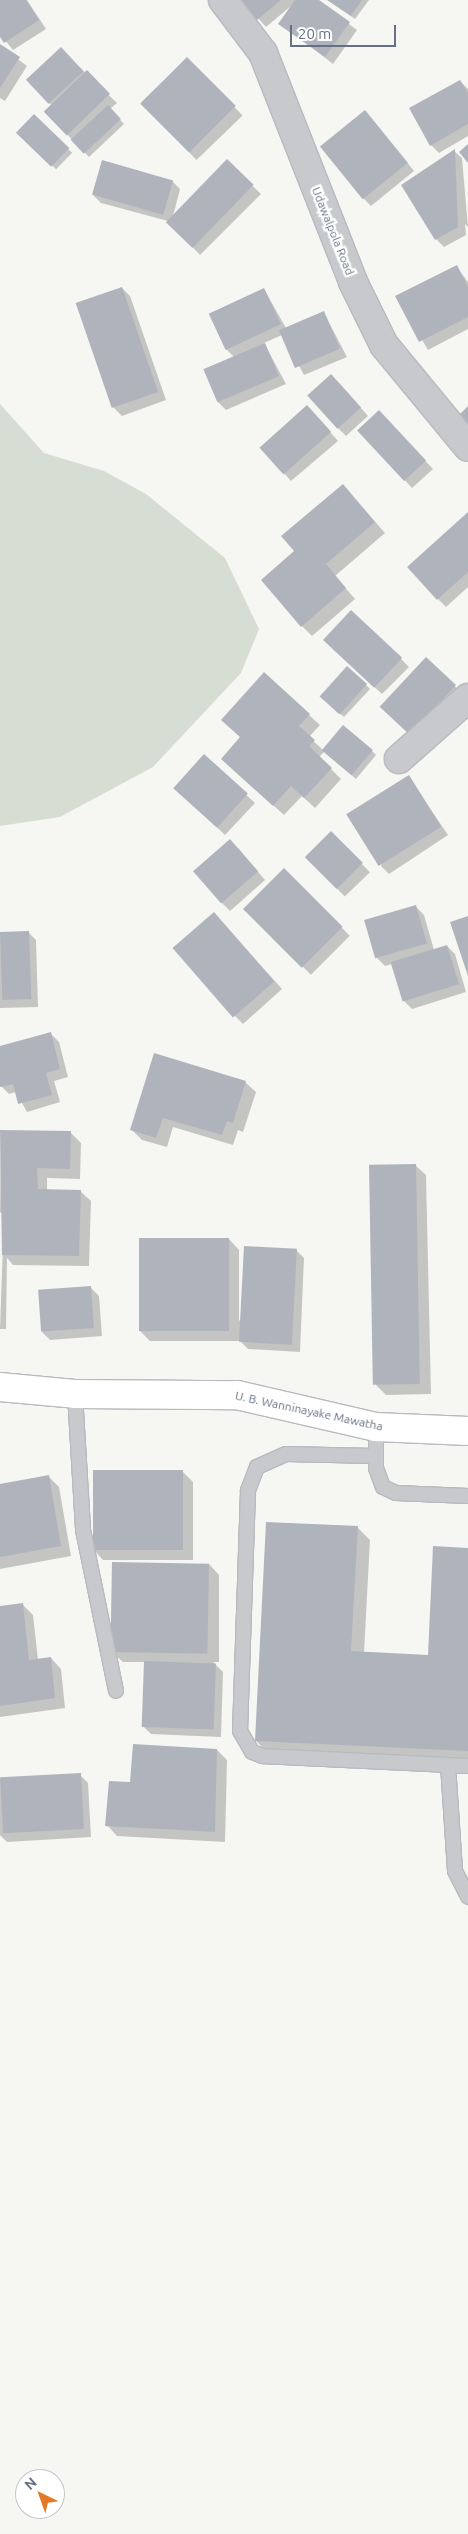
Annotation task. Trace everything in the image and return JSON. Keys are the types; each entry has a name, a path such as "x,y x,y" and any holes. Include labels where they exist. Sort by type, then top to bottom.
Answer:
{"main road":[{"name":"U. B. Wanninayake Mawatha","path":"0,1387 75,1394 237,1395 376,1427 468,1431"}],"street":[{"name":"Udawalpola Road","path":"223,0 263,53 353,282 384,345 468,447"},
{"path":"399,759 468,698"}],"lane":[{"path":"75,1394 83,1530 116,1690"},
{"path":"376,1427 375,1456 378,1479 396,1494 468,1496"},
{"path":"375,1456 286,1454 257,1467 248,1491 240,1731 252,1752 263,1756 468,1766"},
{"path":"448,1765 455,1870 468,1897"}],"shaded area":[{"path":"0,404 44,453 104,471 146,494 225,558 259,629 241,673 153,767 60,817 0,826"}],"building":[{"path":"0,0 26,0 39,20 4,43 0,37"},
{"path":"240,0 281,0 257,20"},
{"path":"295,0 319,0 350,22 325,57 278,24"},
{"path":"327,0 362,0 351,16"},
{"path":"0,44 20,57 0,88"},
{"path":"61,47 84,71 48,104 26,80"},
{"path":"187,57 236,106 189,152 140,104"},
{"path":"87,70 110,94 67,135 44,112"},
{"path":"460,80 468,93 468,124 430,146 409,108"},
{"path":"108,105 121,119 84,154 71,140"},
{"path":"365,110 408,163 363,199 320,147"},
{"path":"34,114 69,148 51,167 16,133"},
{"path":"468,144 468,163 459,152"},
{"path":"455,149 458,227 435,240 401,185"},
{"path":"227,159 254,185 192,248 166,222"},
{"path":"102,160 173,180 163,215 92,195"},
{"path":"457,265 468,287 468,317 419,342 395,296"},
{"path":"122,287 158,392 112,408 76,303"},
{"path":"264,288 281,324 226,350 209,314"},
{"path":"324,311 340,349 295,368 279,330"},
{"path":"265,343 279,376 217,402 203,369"},
{"path":"331,374 361,407 337,429 307,395"},
{"path":"307,405 331,432 284,475 259,448"},
{"path":"468,406 468,442 450,424"},
{"path":"379,410 426,460 404,481 357,430"},
{"path":"343,484 375,522 326,564 346,588 301,627 261,580 294,551 281,536"},
{"path":"468,512 468,572 437,600 407,567"},
{"path":"351,610 402,658 374,688 323,640"},
{"path":"426,657 456,685 410,735 380,707"},
{"path":"347,666 367,684 340,715 320,696"},
{"path":"264,672 310,714 299,726 315,740 309,746 332,768 304,798 291,786 273,806 221,759 240,737 221,720"},
{"path":"343,725 373,750 352,775 322,750"},
{"path":"204,754 248,793 217,828 173,788"},
{"path":"409,775 441,827 379,866 346,814"},
{"path":"331,831 363,863 337,889 305,857"},
{"path":"230,839 258,871 221,904 193,871"},
{"path":"284,868 343,927 302,968 243,909"},
{"path":"416,905 427,943 375,958 364,920"},
{"path":"214,912 274,981 233,1018 172,948"},
{"path":"468,916 468,976 450,922"},
{"path":"29,931 31,999 2,1000 0,932"},
{"path":"447,945 459,984 403,1001 391,962"},
{"path":"51,1032 60,1069 46,1073 52,1095 18,1104 13,1084 0,1087 0,1046"},
{"path":"154,1053 246,1081 233,1123 227,1121 222,1135 163,1118 156,1138 130,1130"},
{"path":"0,1130 71,1131 70,1169 37,1168 38,1189 81,1190 79,1256 2,1255"},
{"path":"416,1164 420,1384 373,1385 369,1165"},
{"path":"139,1238 229,1238 229,1331 139,1331"},
{"path":"244,1246 297,1249 292,1345 239,1342"},
{"path":"91,1286 94,1328 41,1332 38,1290"},
{"path":"93,1470 183,1470 183,1550 93,1550"},
{"path":"49,1475 61,1546 0,1557 0,1484"},
{"path":"266,1522 358,1526 351,1651 428,1655 433,1546 468,1548 468,1751 255,1741"},
{"path":"112,1562 209,1564 207,1654 110,1652"},
{"path":"23,1603 29,1660 51,1657 55,1698 0,1706 0,1606"},
{"path":"144,1661 216,1664 214,1729 142,1727"},
{"path":"133,1744 217,1749 215,1832 105,1826 109,1781 130,1782"},
{"path":"81,1773 84,1829 3,1833 0,1777"}]}
